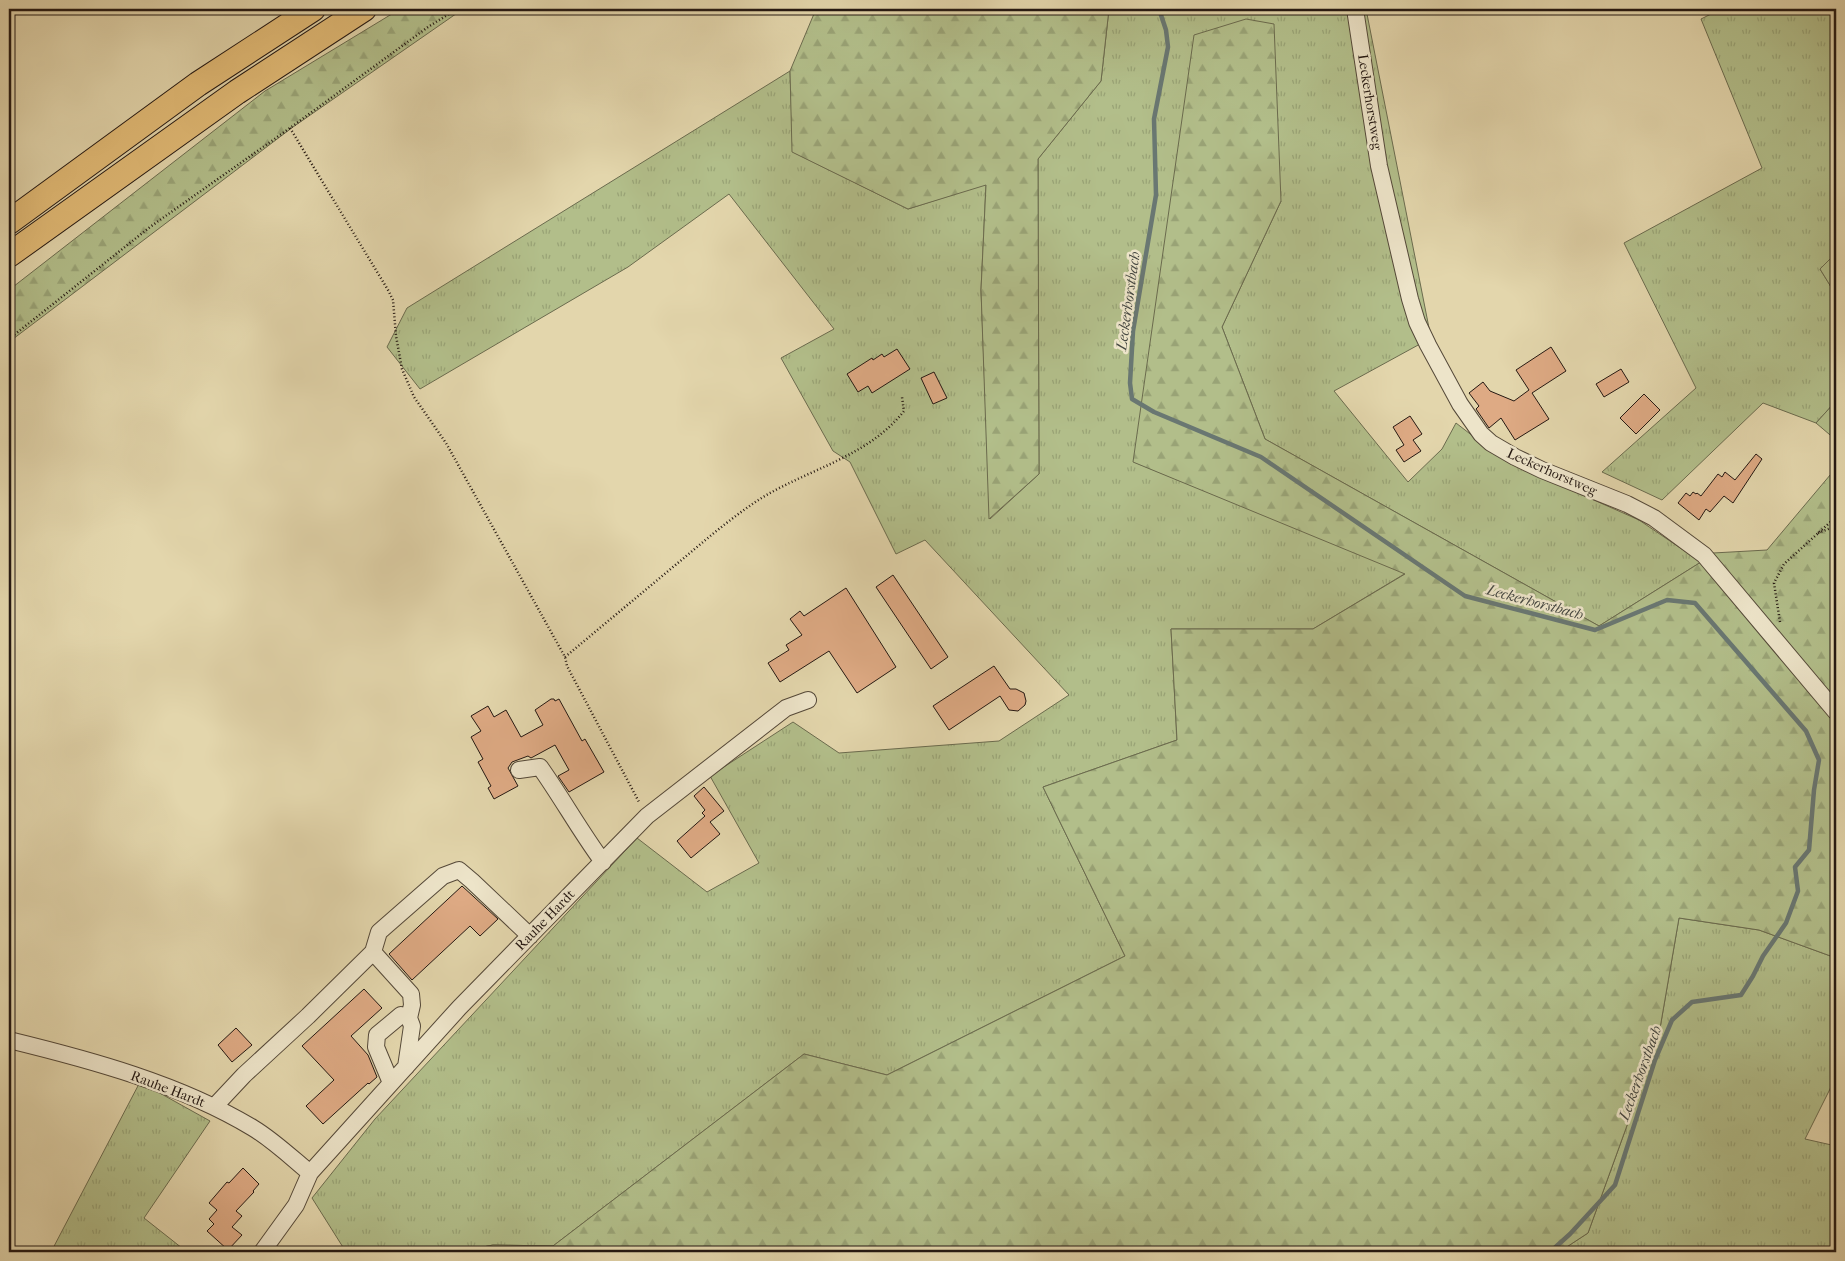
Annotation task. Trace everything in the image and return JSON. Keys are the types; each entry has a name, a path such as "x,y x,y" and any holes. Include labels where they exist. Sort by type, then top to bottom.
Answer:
{"highway":[{"path":"9,222 198,84 314,9"},
{"path":"9,255 237,92 364,9"}],"street":[{"name":"Leckerhorstweg","path":"1355,9 1379,166 1410,299 1424,337 1460,404 1482,434 1499,448 1542,470 1627,504 1654,518 1704,555 1836,712"},
{"name":"Rauhe Hardt","path":"262,1252 296,1205 310,1173 459,1008 647,816 786,708 808,700"},
{"path":"519,770 540,768 561,797 602,862"},
{"path":"214,1107 373,952 378,932 443,876 459,870 530,936"},
{"path":"373,952 411,994 412,1004 409,1018 412,1026 406,1067"},
{"path":"391,1083 376,1047 377,1035 401,1015 409,1018"},
{"name":"Rauhe Hardt","path":"9,1040 86,1060 157,1084 214,1107 254,1129 310,1173"}],"path":[{"path":"9,339 150,227 428,27 457,9"},
{"path":"290,128 393,300 396,336 402,369 414,397 446,443 565,658 567,666 647,816"},
{"path":"565,658 707,538 759,500 795,479 850,456 896,422 904,411 902,397"},
{"path":"1785,650 1774,583 1784,564 1836,516"},
{"path":"1817,534 1836,526"}],"green space":[{"path":"400,9 463,9 293,127 9,342 9,290 265,91"},
{"path":"816,9 1109,9 1101,81 1038,159 1039,474 989,519 981,290 986,185 908,209 792,152 790,71"},
{"path":"1109,9 1366,9 1431,338 1334,391 1408,482 1442,449 1456,423 1487,447 1524,469 1639,520 1701,562 1599,626 1265,439 1222,327 1281,201 1134,462 1406,573 1313,629 1171,629 1177,740 1043,787 1125,956 887,1075 804,1054 553,1246 493,1245 458,1252 346,1252 312,1198 375,1119 637,838 707,892 759,863 710,776 793,722 839,753 999,741 1069,695 925,540 896,554 850,462 833,451 781,358 834,329 729,194 628,267 420,389 387,347 407,308 790,71 793,152 908,209 986,184 981,290 990,519 1039,474 1038,159 1101,81"},
{"path":"1721,9 1836,9 1836,253 1820,269 1836,295 1836,401 1816,423 1763,403 1662,500 1602,472 1696,388 1624,243 1762,168 1701,19"},
{"path":"1246,19 1274,24 1281,201 1222,327 1265,439 1599,626 1701,562 1836,724 1836,958 1759,930 1679,918 1658,1040 1588,1233 1559,1252 458,1252 493,1245 553,1246 804,1054 887,1075 1125,956 1043,787 1177,740 1171,629 1313,629 1405,574 1133,462 1194,35"},
{"path":"1836,253 1836,295 1820,269"},
{"path":"1836,401 1836,440 1816,423"},
{"path":"1836,468 1836,706 1713,553 1767,550"},
{"path":"1679,918 1759,930 1836,958 1836,1077 1805,1139 1836,1146 1836,1252 1559,1252 1588,1233 1658,1040"},
{"path":"140,1082 210,1121 144,1218 187,1252 51,1252"}],"building":[{"path":"1551,347 1566,371 1532,393 1549,419 1515,440 1501,418 1489,428 1476,409 1479,406 1469,393 1483,382 1490,391 1514,401 1529,390 1516,370"},
{"path":"897,349 910,369 872,393 868,386 858,392 847,374 872,358 873,360 882,354 884,357"},
{"path":"1621,369 1629,382 1604,397 1596,384"},
{"path":"934,372 947,398 933,404 921,378"},
{"path":"1644,394 1660,410 1636,434 1620,418"},
{"path":"1410,416 1422,434 1413,440 1421,451 1404,462 1396,450 1404,445 1393,427"},
{"path":"1756,454 1762,459 1733,503 1724,496 1710,512 1706,509 1699,520 1678,503 1686,493 1690,496 1693,492 1701,496 1718,474 1722,477 1725,472 1735,480"},
{"path":"893,575 948,657 931,669 876,587"},
{"path":"846,588 896,667 857,693 829,651 780,682 768,663 789,650 786,645 802,635 790,619 800,611 804,616"},
{"path":"994,666 1010,689 1016,689 1024,693 1025,705 1018,711 1009,710 1000,696 949,730 933,706"},
{"path":"551,699 555,701 559,699 582,741 585,739 604,772 569,792 558,776 569,770 555,745 531,758 528,756 512,762 508,768 518,786 494,799 488,788 491,786 478,762 483,759 471,737 481,731 471,716 488,706 494,717 506,710 521,737 543,725 535,710"},
{"path":"704,787 724,811 710,822 720,834 691,858 677,841 705,816 702,813 705,810 694,796"},
{"path":"462,886 498,919 480,936 470,926 412,980 389,954"},
{"path":"364,989 382,1008 351,1036 368,1055 377,1077 323,1124 306,1106 334,1080 302,1046"},
{"path":"236,1028 252,1045 232,1062 218,1045"},
{"path":"243,1168 259,1184 236,1211 242,1216 232,1227 242,1235 228,1250 207,1231 214,1224 209,1219 217,1210 209,1203 227,1182 229,1183"}],"waterway":[{"name":"Leckerhorstbach","path":"1159,9 1166,30 1168,47 1154,119 1156,195 1133,331 1130,383 1132,399 1154,412 1261,457 1465,596 1595,630 1667,600 1695,603 1806,731 1819,760 1814,790 1809,850 1795,867 1798,891 1786,923 1763,956 1741,995 1692,1002 1672,1020 1655,1060 1615,1185 1570,1234 1550,1252"}]}
